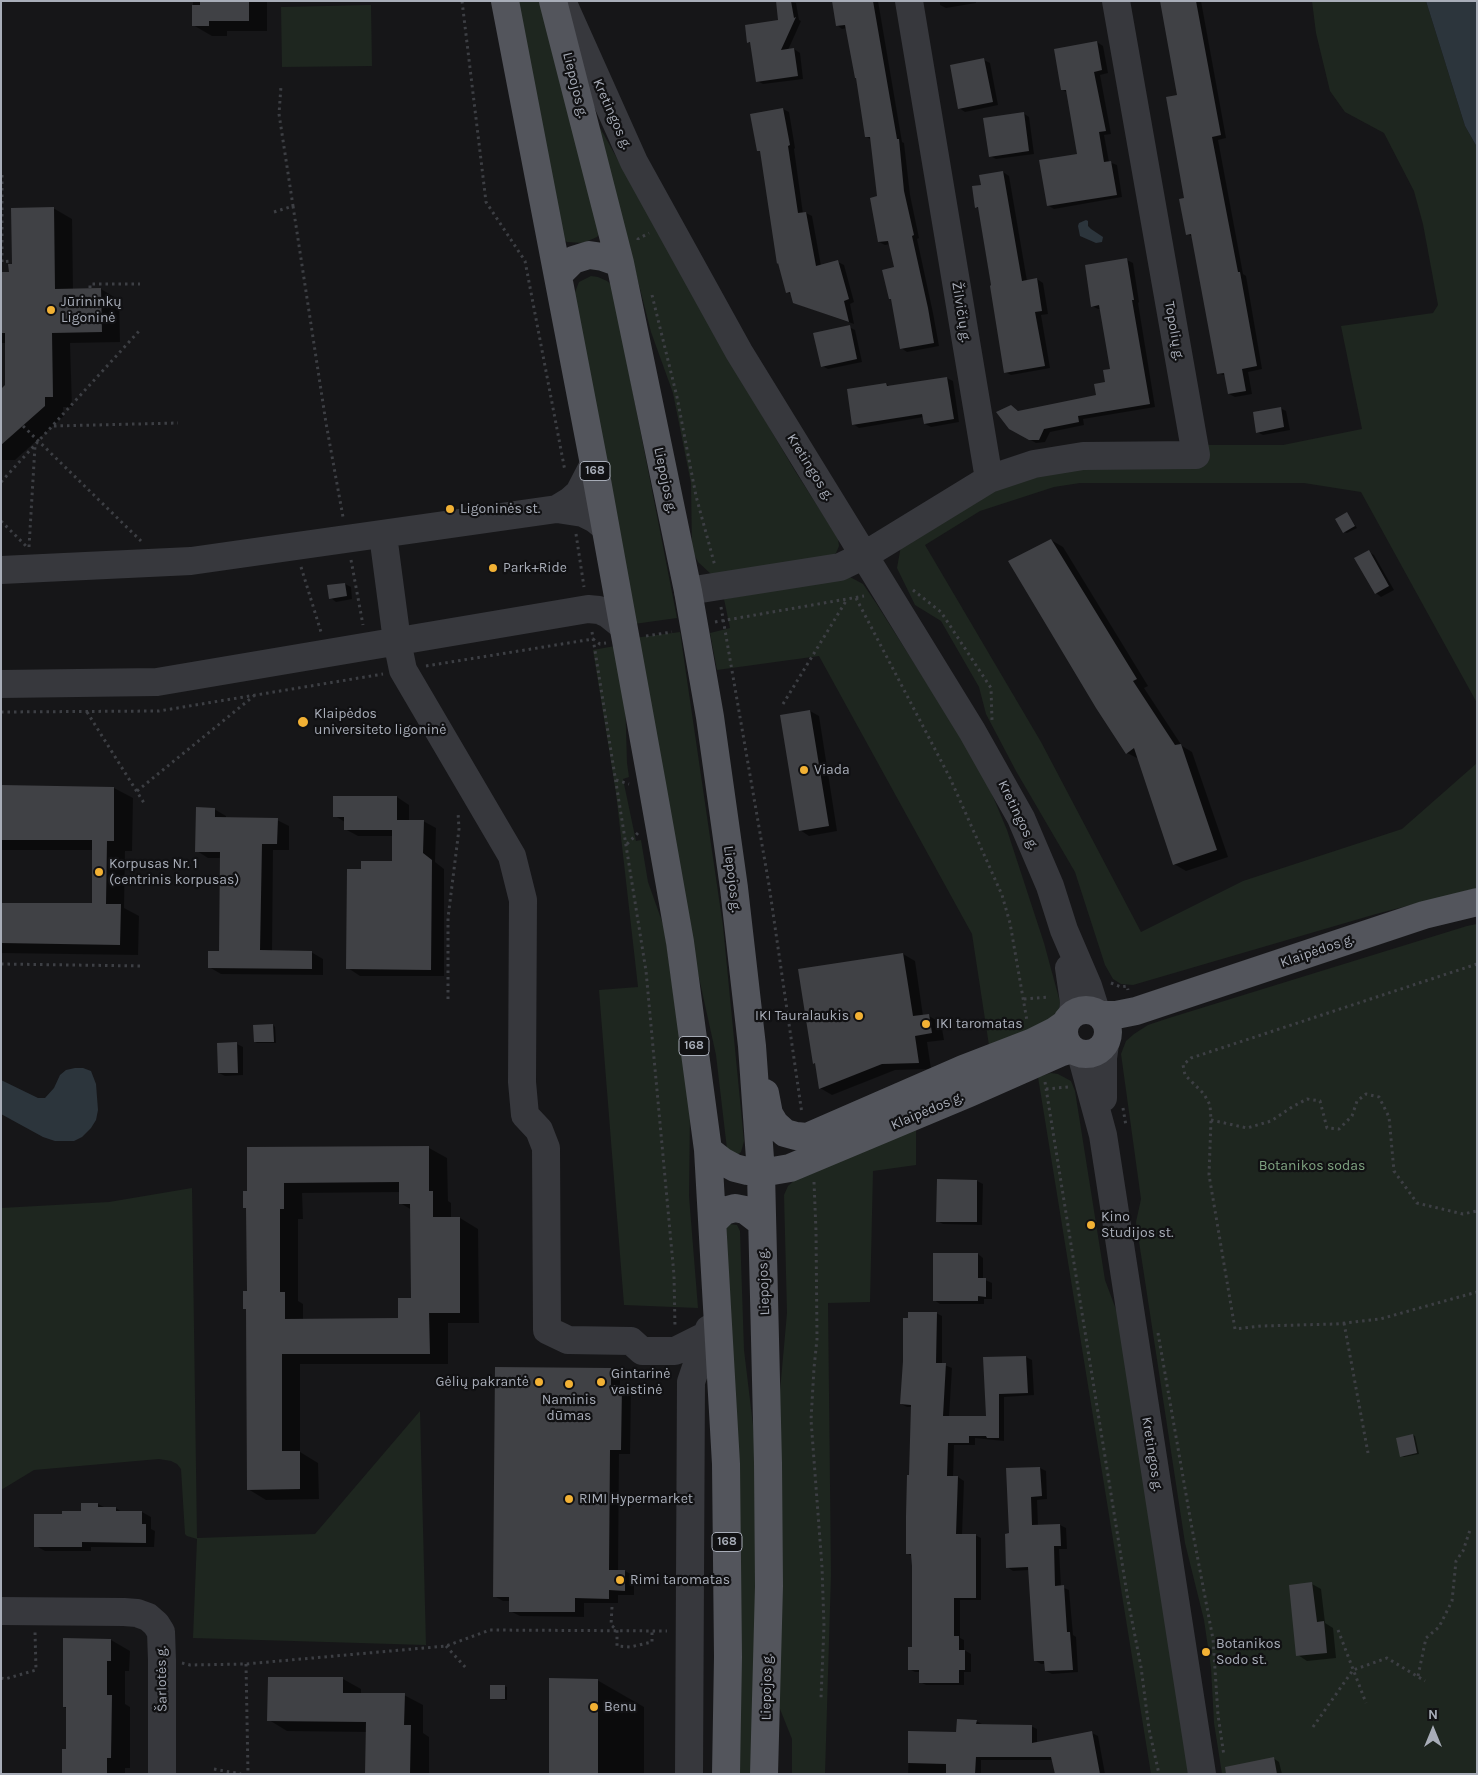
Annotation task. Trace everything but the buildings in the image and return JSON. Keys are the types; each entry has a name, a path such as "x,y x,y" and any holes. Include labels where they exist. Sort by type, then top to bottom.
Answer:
{"main road":[{"name":"168","path":"505,1 594,464 680,942 708,1150 726,1482 728,1639 726,1774"},
{"name":"Liepojos g.","path":"553,1 630,256 710,717 733,878 754,1072 761,1173 764,1258 768,1402 769,1576 764,1774"},
{"path":"558,275 573,260 589,254 603,257 630,256"},
{"name":"Klaipėdos g.","path":"761,1173 1037,1052 1056,1031 1088,1031 1148,1008 1424,915 1477,902"},
{"path":"754,1072 763,1086 769,1114 775,1124 785,1133 796,1136 804,1155 778,1185 775,1196 775,1237 764,1258"},
{"path":"708,1150 735,1168 761,1173"},
{"path":"713,1222 724,1211 736,1208 745,1210 762,1223"}],"street":[{"name":"Kretingos g.","path":"562,1 634,162 738,352 972,730 1021,818 1050,886 1064,930 1077,961 1088,1031 1089,1084 1115,1132"},
{"name":"Žilvičių g.","path":"909,1 989,479"},
{"name":"Topolių g.","path":"989,479 1034,464 1083,456 1196,455 1116,1"},
{"path":"566,507 579,493 594,464"},
{"path":"688,591 840,567 865,556 989,479"},
{"path":"1,570 191,561 383,535 566,507 584,513 605,527"},
{"path":"383,535 397,641 403,670 512,856 523,900 522,1082 524,1115 539,1130 546,1148 547,1330 568,1340 631,1341 642,1351 675,1351 705,1336"},
{"path":"588,609 605,584 611,561"},
{"path":"1,684 156,682 588,609 599,610 608,614 624,633"},
{"name":"Kretingos g.","path":"1064,930 1074,1002 1103,1058 1115,1132 1202,1774"},
{"name":"Klaipėdos g.","path":"1077,961 1104,994 1116,1002 1148,1008"},
{"path":"1037,1052 1089,1084"},
{"path":"689,1774 691,1382 705,1336 718,1310"},
{"path":"675,1351 691,1382"},
{"name":"Šarlotės g.","path":"1,1611 137,1613 148,1617 156,1624 161,1632 162,1774"}],"path":[{"path":"462,1 486,202 525,262 566,507 588,609 616,780 646,971 674,1275 675,1351"},
{"path":"274,212 293,206 279,114 281,86"},
{"path":"2,175 2,262 12,262"},
{"path":"630,256 638,239 668,224"},
{"path":"90,288 90,284 140,284"},
{"path":"652,294 676,397 696,496 713,559 718,586 769,885 803,1121 804,1155 816,1231 817,1339 811,1420 822,1567 824,1626 821,1698"},
{"path":"1,482 140,330"},
{"path":"53,426 178,423"},
{"path":"23,426 141,541"},
{"path":"1,521 29,549 35,446"},
{"path":"295,547 327,654 348,680 593,639 600,644 624,633 694,628 723,620 856,598 950,778 1002,895 1024,999 1027,1026 1037,1052 1128,1600 1141,1667 1149,1729 1159,1774"},
{"path":"906,586 941,612 991,688 993,724"},
{"path":"783,704 847,600"},
{"path":"137,791 255,694"},
{"path":"87,712 144,803"},
{"path":"616,780 628,784"},
{"path":"626,844 638,833"},
{"path":"1,964 143,966"},
{"path":"1477,964 1191,1058 1183,1065 1185,1075 1204,1094 1210,1105 1209,1175 1235,1329 1344,1323 1380,1319 1477,1292"},
{"path":"1211,1120 1247,1128 1271,1122 1307,1099 1320,1101 1327,1128 1339,1129 1352,1116 1357,1101 1366,1094 1379,1097 1389,1117 1394,1170 1417,1203 1463,1214 1477,1211"},
{"path":"1115,1132 1122,1099"},
{"path":"1344,1323 1368,1453"},
{"path":"1157,1326 1189,1513 1214,1639 1218,1715 1224,1757"},
{"path":"1418,1676 1426,1638 1438,1626 1452,1601 1456,1561 1464,1551 1470,1530"},
{"path":"612,1607 612,1625 617,1630 617,1646 630,1647 652,1642 652,1631"},
{"path":"1,1678 5,1679 36,1670 35,1611"},
{"path":"162,1660 173,1660 190,1665 246,1664 446,1646 490,1630 674,1631"},
{"path":"1338,1630 1366,1703"},
{"path":"446,1646 466,1668"},
{"path":"1313,1727 1354,1670 1387,1658 1425,1681"},
{"path":"246,1664 248,1774"},
{"path":"214,1769 241,1774"}],"green space":[{"path":"517,1 540,1 601,231 597,237 583,243 567,242 562,238"},
{"path":"1312,1 1426,1 1465,126 1477,147 1477,703 1361,492 1304,483 1080,483 1054,487 980,511 925,545 1041,742 1141,932 1243,881 1402,829 1477,763 1477,888 1376,914 1133,985 1121,984 1113,979 1105,965 1075,872 1016,771 986,714 979,687 941,621 915,605 897,568 901,546 981,475 1206,445 1283,445 1362,429 1341,326 1433,313 1438,305 1423,224 1414,191 1384,133 1345,112 1330,91 1316,33"},
{"path":"371,5 372,66 282,67 281,7"},
{"path":"598,124 713,332 795,471 838,538 839,546 836,553 829,558 711,574 698,562 692,550 691,483 673,393 651,332"},
{"path":"591,276 598,277 612,285 677,618 634,624 572,300 579,282"},
{"path":"850,577 863,584 968,748 991,792 1007,830 1044,943 1060,1002 1059,1012 1051,1022 990,1052 972,934 819,656 717,670 710,633 730,628 724,599"},
{"path":"680,632 723,926 744,1141 741,1152 736,1156 727,1149 716,1055 692,946 634,638"},
{"path":"615,646 625,695 629,777 623,779 636,841 641,840 648,882 664,927 690,1111 689,1196 698,1308 624,1305 599,990 638,987 616,793 593,650"},
{"name":"Botanikos sodas","path":"1477,924 1477,1774 1222,1774 1214,1723 1211,1668 1204,1620 1185,1543 1136,1222 1141,1199 1121,1054 1126,1041 1148,1025"},
{"path":"1051,1073 1058,1074 1071,1081 1075,1091 1105,1280 1124,1331 1193,1774 1151,1774 1038,1077"},
{"path":"916,1127 916,1165 873,1171 870,1302 828,1303 831,1575 825,1774 792,1774 792,1739 780,1709 779,1402 787,1313 784,1195 788,1186 797,1178"},
{"path":"192,1188 197,1538 315,1534 420,1411 426,1645 193,1638 197,1539 185,1534 181,1469 171,1461 159,1459 34,1470 1,1490 1,1208 109,1202"},
{"path":"729,1224 737,1225 740,1231 744,1350 756,1450 757,1627 751,1774 736,1774 725,1230"}],"shaded area":[{"path":"1426,1 1477,1 1477,147 1465,126"},
{"path":"1086,220 1091,229 1103,237 1102,242 1096,243 1080,236 1079,223"},
{"path":"75,1068 91,1071 96,1084 98,1110 96,1120 82,1137 74,1141 55,1141 43,1137 1,1114 1,1080 38,1098 45,1098 54,1088 60,1075 66,1070"}],"place":[{"name":"Jūrininkų Ligoninė","path":"51,310"},
{"name":"Ligoninės st.","path":"450,509"},
{"name":"Park+Ride","path":"493,568"},
{"name":"Klaipėdos universiteto ligoninė","path":"303,722"},
{"name":"Viada","path":"804,770"},
{"name":"Korpusas Nr. 1 (centrinis korpusas)","path":"99,872"},
{"name":"IKI Tauralaukis","path":"859,1016"},
{"name":"IKI taromatas","path":"926,1024"},
{"name":"Kino Studijos st.","path":"1091,1225"},
{"name":"Gėlių pakrantė","path":"539,1382"},
{"name":"Gintarinė vaistinė","path":"601,1382"},
{"name":"Naminis dūmas","path":"569,1384"},
{"name":"RIMI Hypermarket","path":"569,1499"},
{"name":"Rimi taromatas","path":"620,1580"},
{"name":"Botanikos Sodo st.","path":"1206,1652"},
{"name":"Benu","path":"594,1707"}]}
